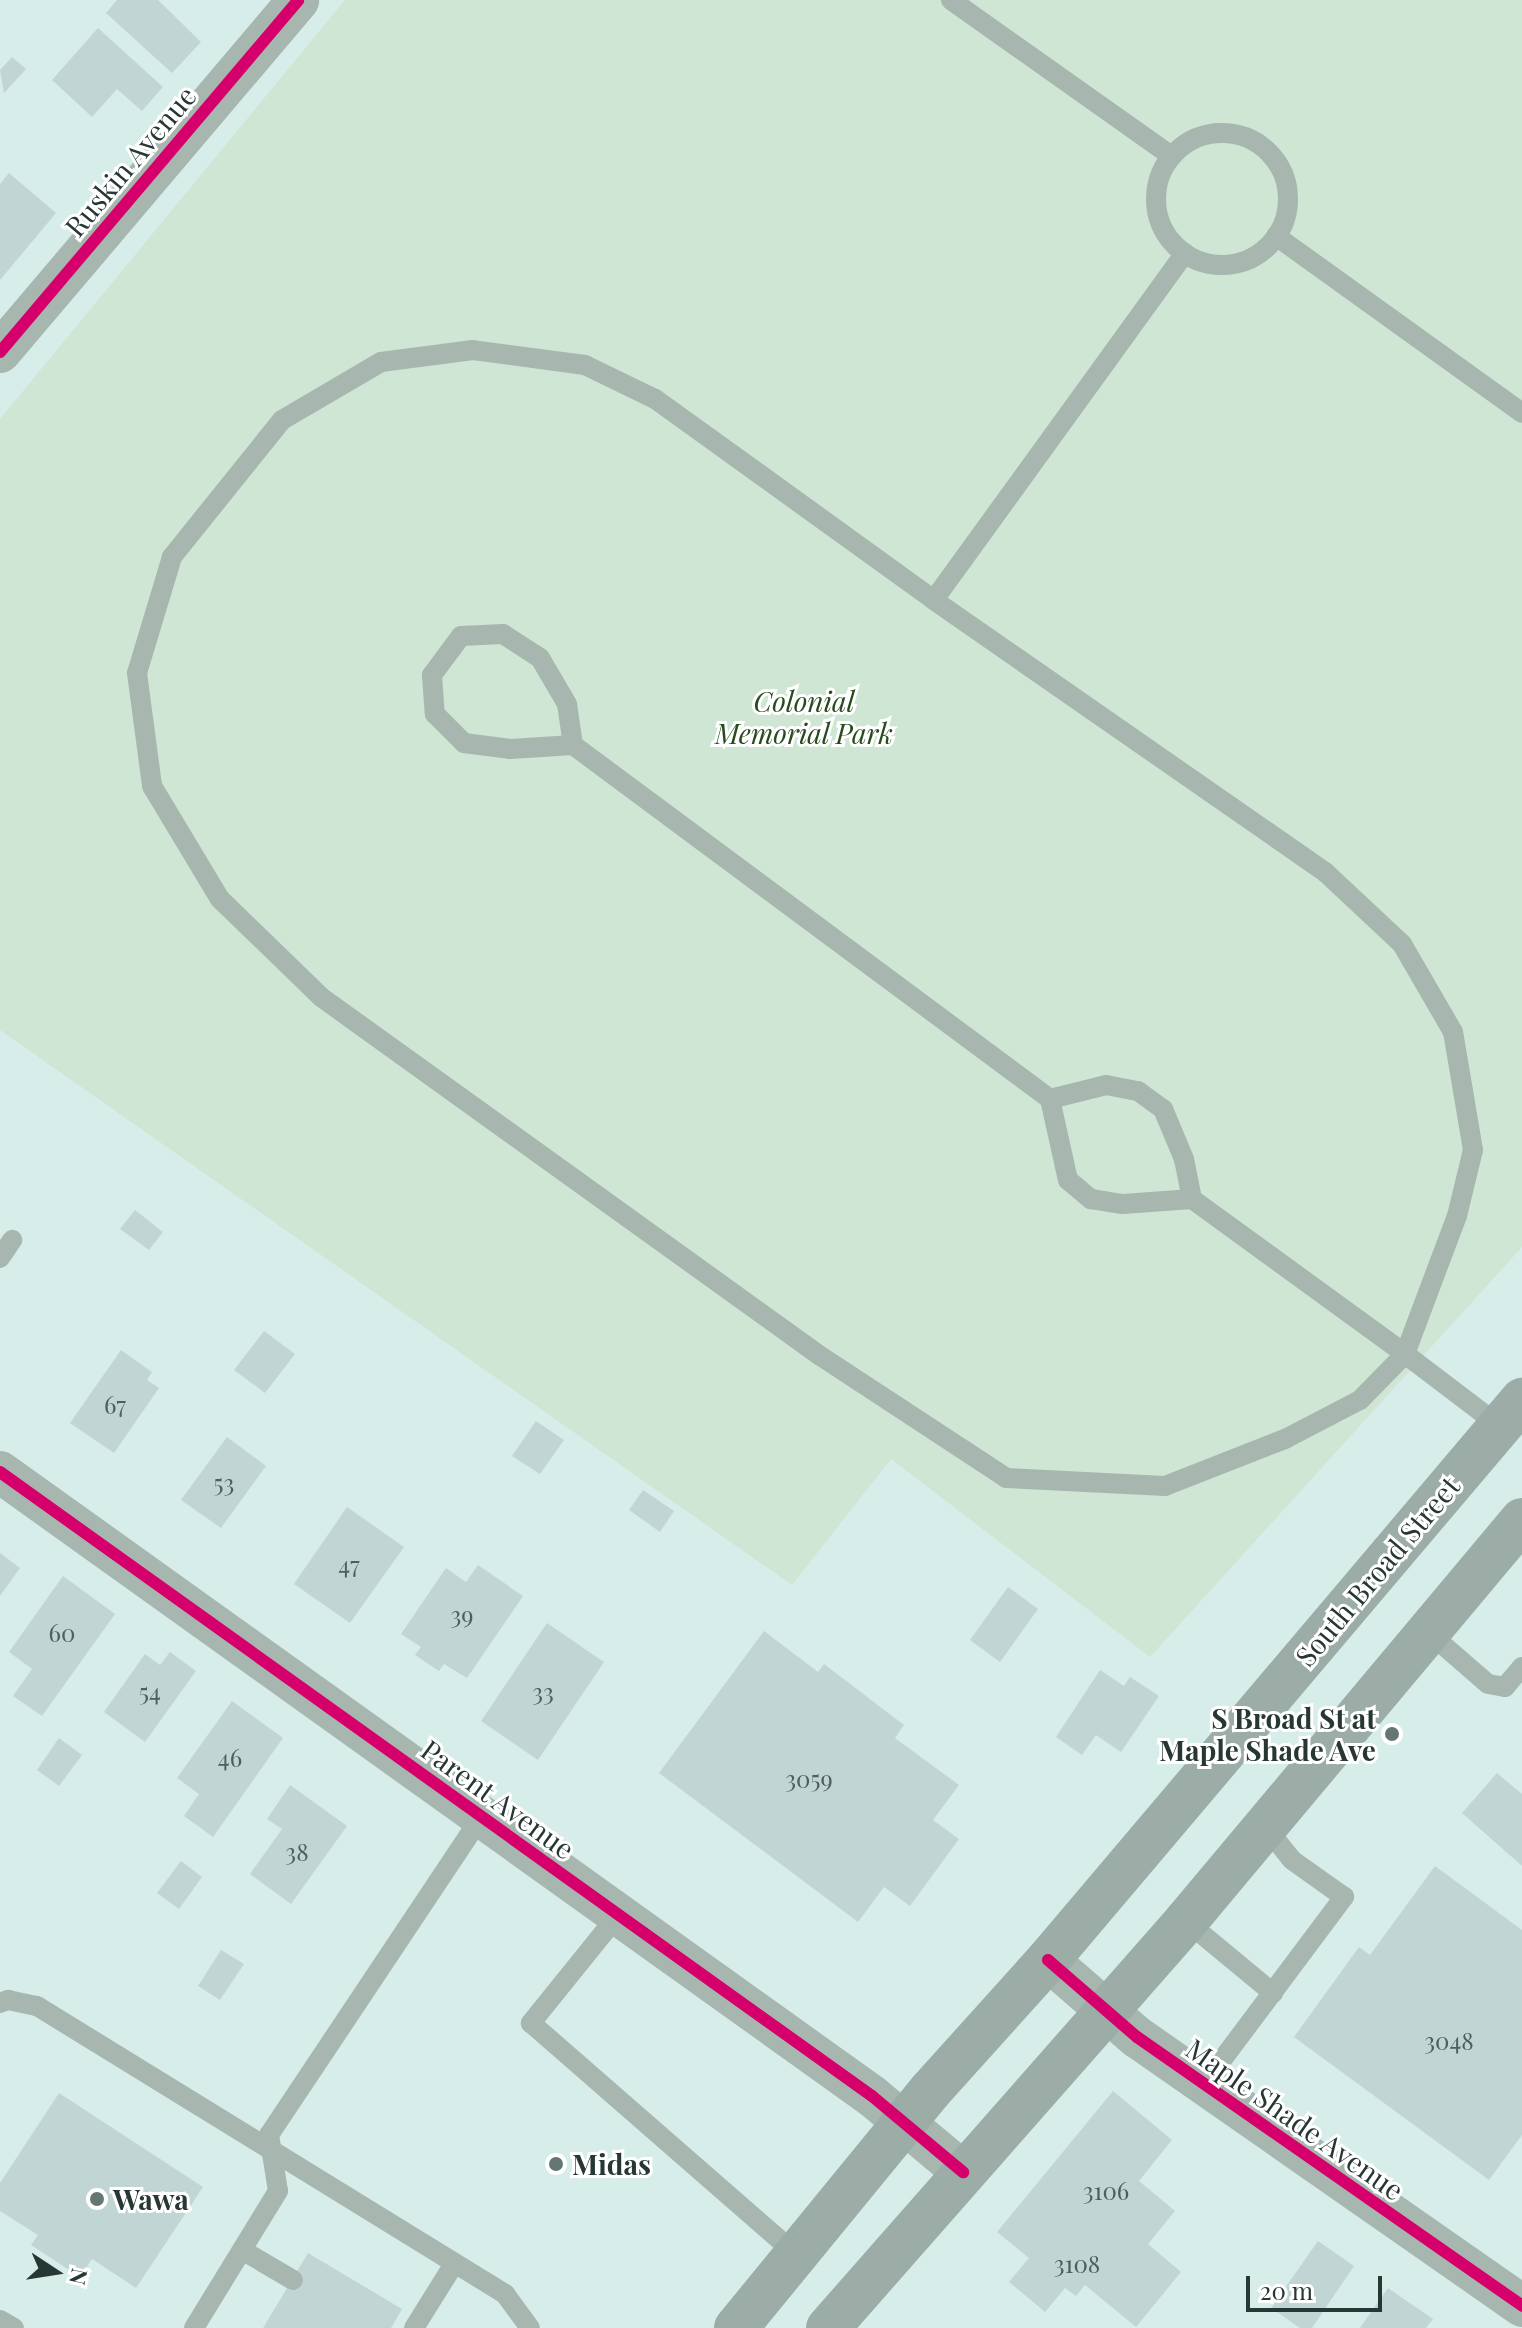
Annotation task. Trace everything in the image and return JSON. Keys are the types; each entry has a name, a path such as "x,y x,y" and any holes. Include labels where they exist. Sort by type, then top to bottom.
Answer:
{"main road":[{"name":"South Broad Street","path":"736,2328 904,2122 1048,1960 1511,1413"},
{"path":"828,2328 1186,1921 1428,1632 1519,1529"}],"street":[{"name":"Ruskin Avenue","path":"0,352 298,0"},
{"name":"Parent Avenue","path":"0,1472 904,2122 963,2172"},
{"name":"Maple Shade Avenue","path":"1048,1960 1137,2037 1522,2306"}],"lane":[{"path":"951,0 1171,156"},
{"path":"1225,133 1262,146 1285,179 1285,218 1276,236 1244,262 1203,262 1185,253 1161,225 1156,207 1159,180 1171,156 1186,143 1225,133"},
{"path":"1276,236 1522,413"},
{"path":"934,600 1185,253"},
{"path":"473,350 585,365 655,399 934,600 1325,872 1402,944 1453,1032 1473,1150 1457,1216 1405,1354 1360,1400 1285,1439 1165,1486 1006,1478 819,1355 321,997 220,899 152,786 137,673 172,557 282,420 381,362 473,350"},
{"path":"573,745 567,704 540,658 503,634 461,636 432,675 435,714 464,743 511,749 573,745 1050,1099 1068,1180 1091,1199 1123,1204 1192,1199 1405,1354 1511,1413"},
{"path":"1050,1099 1106,1085 1138,1091 1163,1109 1184,1159 1192,1199"},
{"path":"0,1258 12,1240"},
{"path":"1428,1632 1488,1684 1505,1687 1522,1667"},
{"path":"194,2328 278,2191 269,2135 482,1816"},
{"path":"1204,2084 1344,1897 1292,1860 1265,1826"},
{"path":"618,1915 531,2023 796,2254"},
{"path":"1186,1921 1273,1993"},
{"path":"0,2003 37,2006 271,2155 505,2294 530,2328"},
{"path":"242,2250 293,2280"},
{"path":"414,2328 454,2264"},
{"path":"0,2320 14,2328"}],"green space":[{"name":"Colonial Memorial Park","path":"345,0 1522,0 1522,1247 1150,1657 891,1459 792,1585 0,1030 0,419"}],"building":[{"path":"117,0 158,0 201,42 172,73 106,13"},
{"path":"98,28 163,87 142,111 117,89 92,117 52,80"},
{"path":"12,57 26,69 4,93 0,70"},
{"path":"9,173 56,213 0,280 0,184"},
{"path":"135,1210 163,1232 149,1250 120,1229"},
{"path":"264,1331 295,1354 265,1393 234,1370"},
{"path":"121,1350 152,1372 147,1380 159,1388 114,1453 70,1423"},
{"path":"536,1421 564,1440 540,1474 512,1456"},
{"path":"227,1437 266,1466 221,1528 181,1500"},
{"path":"643,1490 674,1511 660,1532 629,1510"},
{"path":"347,1507 404,1547 350,1623 294,1584"},
{"path":"0,1553 20,1568 0,1596"},
{"path":"478,1565 523,1596 467,1678 444,1664 439,1671 415,1655 421,1647 401,1634 446,1568 466,1582"},
{"path":"63,1576 115,1614 42,1716 13,1696 32,1669 9,1652"},
{"path":"1008,1587 1038,1609 1000,1662 970,1640"},
{"path":"547,1623 604,1662 538,1760 481,1721"},
{"path":"764,1631 818,1672 824,1664 904,1725 895,1738 959,1785 933,1820 959,1839 910,1906 884,1887 858,1922 659,1773"},
{"path":"170,1652 196,1671 145,1742 104,1712 145,1654 160,1665"},
{"path":"1100,1670 1124,1686 1130,1677 1159,1696 1121,1752 1096,1735 1082,1755 1056,1737"},
{"path":"232,1701 283,1738 213,1837 184,1816 199,1794 177,1778"},
{"path":"59,1738 82,1755 59,1786 37,1770"},
{"path":"1497,1773 1522,1794 1522,1866 1462,1813"},
{"path":"290,1785 347,1826 291,1904 250,1874 282,1829 267,1819"},
{"path":"181,1861 202,1877 179,1909 157,1893"},
{"path":"1435,1866 1522,1930 1522,2135 1489,2180 1294,2037 1359,1947 1370,1955"},
{"path":"221,1950 244,1964 220,2000 198,1986"},
{"path":"1113,2091 1172,2140 1139,2181 1175,2211 1148,2244 1181,2272 1136,2327 1085,2285 1076,2296 1065,2288 1045,2312 1009,2282 1029,2258 997,2232"},
{"name":"Wawa","path":"59,2093 203,2187 136,2288 92,2259 80,2277 31,2245 38,2235 0,2211 0,2183"},
{"path":"1318,2241 1354,2266 1312,2328 1300,2328 1271,2308"},
{"path":"308,2253 402,2309 391,2328 263,2328"},
{"path":"1388,2288 1433,2319 1426,2328 1360,2328"}],"cycle path":[{"path":"0,352 298,0"},
{"path":"0,1472 872,2096 963,2172"},
{"path":"1048,1960 1137,2037 1522,2306"}],"place":[{"name":"S Broad St at Maple Shade Ave","path":"1392,1734"},
{"name":"Midas","path":"556,2164"},
{"name":"Wawa","path":"97,2199"}]}
